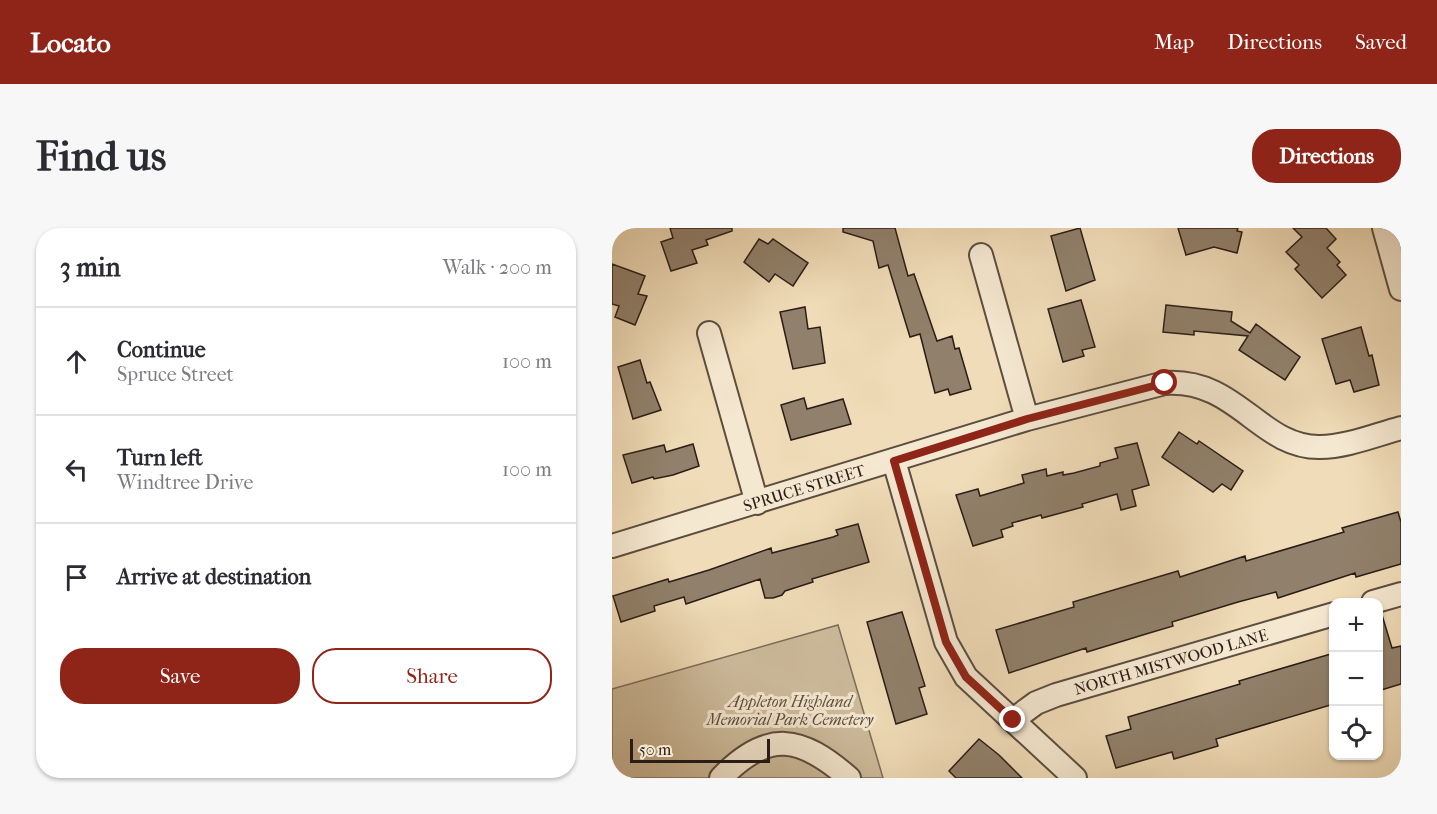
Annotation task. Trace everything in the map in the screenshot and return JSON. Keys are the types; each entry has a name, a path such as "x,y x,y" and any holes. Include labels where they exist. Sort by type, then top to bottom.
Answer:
{"street":[{"path":"1384,228 1401,289"},
{"path":"981,255 1027,419"},
{"path":"709,333 757,503"},
{"name":"SPRUCE STREET","path":"612,546 1027,419 1149,386 1183,382 1202,386 1222,394 1282,437 1319,448 1343,444 1401,428"},
{"path":"894,461 950,651 966,677 1075,778"},
{"path":"1383,600 1401,594"},
{"name":"NORTH MISTWOOD LANE","path":"1013,720 1036,703 1056,695 1329,615"},
{"path":"721,778 738,760 761,747 783,744 802,746 826,759 848,778"}],"green space":[{"name":"Appleton Highland Memorial Park Cemetery","path":"838,625 883,778 612,778 612,689"}],"building":[{"path":"670,228 732,228 732,231 706,240 708,245 692,250 697,263 671,271 661,242 673,238"},
{"path":"843,228 895,228 908,276 914,274 937,341 952,336 955,349 959,348 971,389 950,395 948,389 935,393 920,334 910,337 888,265 879,268 873,241 843,232"},
{"path":"1080,228 1095,280 1066,291 1051,236"},
{"path":"1178,228 1238,228 1237,231 1242,232 1237,253 1214,247 1186,255"},
{"path":"1293,228 1326,228 1336,239 1327,248 1340,262 1337,265 1346,275 1322,298 1295,269 1299,265 1286,252 1302,237"},
{"path":"759,239 768,244 773,239 808,263 793,286 775,274 769,282 744,262"},
{"path":"612,264 645,276 638,294 647,296 635,325 615,317 619,306 612,304"},
{"path":"1081,300 1095,347 1082,350 1084,356 1063,362 1048,309"},
{"path":"1166,305 1232,312 1231,321 1250,333 1256,324 1300,357 1285,380 1239,350 1248,336 1194,331 1194,335 1163,332"},
{"path":"805,307 808,329 820,327 825,363 793,369 780,312"},
{"path":"1361,327 1369,356 1372,355 1379,385 1354,392 1350,380 1336,384 1322,339"},
{"path":"640,360 647,383 650,382 661,410 633,419 618,367"},
{"path":"804,398 807,409 843,399 851,424 791,440 781,405"},
{"path":"1179,432 1197,444 1199,441 1243,471 1231,490 1222,484 1213,492 1162,457"},
{"path":"1137,443 1149,485 1132,490 1136,506 1121,510 1117,494 1082,504 1083,507 1012,523 1013,526 1001,530 1003,537 973,546 956,495 978,489 980,496 1024,483 1022,475 1046,469 1047,476 1063,472 1063,475 1074,473 1100,466 1100,463 1118,458 1115,448"},
{"path":"693,444 699,466 673,475 654,479 653,477 632,483 623,455 664,445 666,452"},
{"path":"1398,512 1401,522 1401,564 1356,577 1355,573 1278,598 1276,592 1238,602 1172,622 1173,626 1087,652 1086,648 1009,673 996,630 1074,607 1073,602 1178,571 1180,577 1245,556 1246,561 1344,532 1342,528"},
{"path":"858,524 869,562 812,579 813,582 785,591 782,595 773,598 765,598 760,579 686,604 684,597 654,606 655,611 621,622 613,596 668,579 669,582 709,570 771,548 772,553 833,537 838,535 836,530"},
{"path":"902,612 925,686 919,688 927,714 896,724 867,622"},
{"path":"1383,618 1392,648 1401,646 1401,684 1383,689"},
{"path":"1329,654 1329,705 1216,739 1218,746 1174,759 1172,752 1116,768 1106,736 1131,729 1128,717 1240,684 1239,681"},
{"path":"979,739 1022,778 956,778 949,771"}],"route":[{"path":"1013,720 966,677 954,661 946,642 894,461 1027,419 1165,383"}]}
